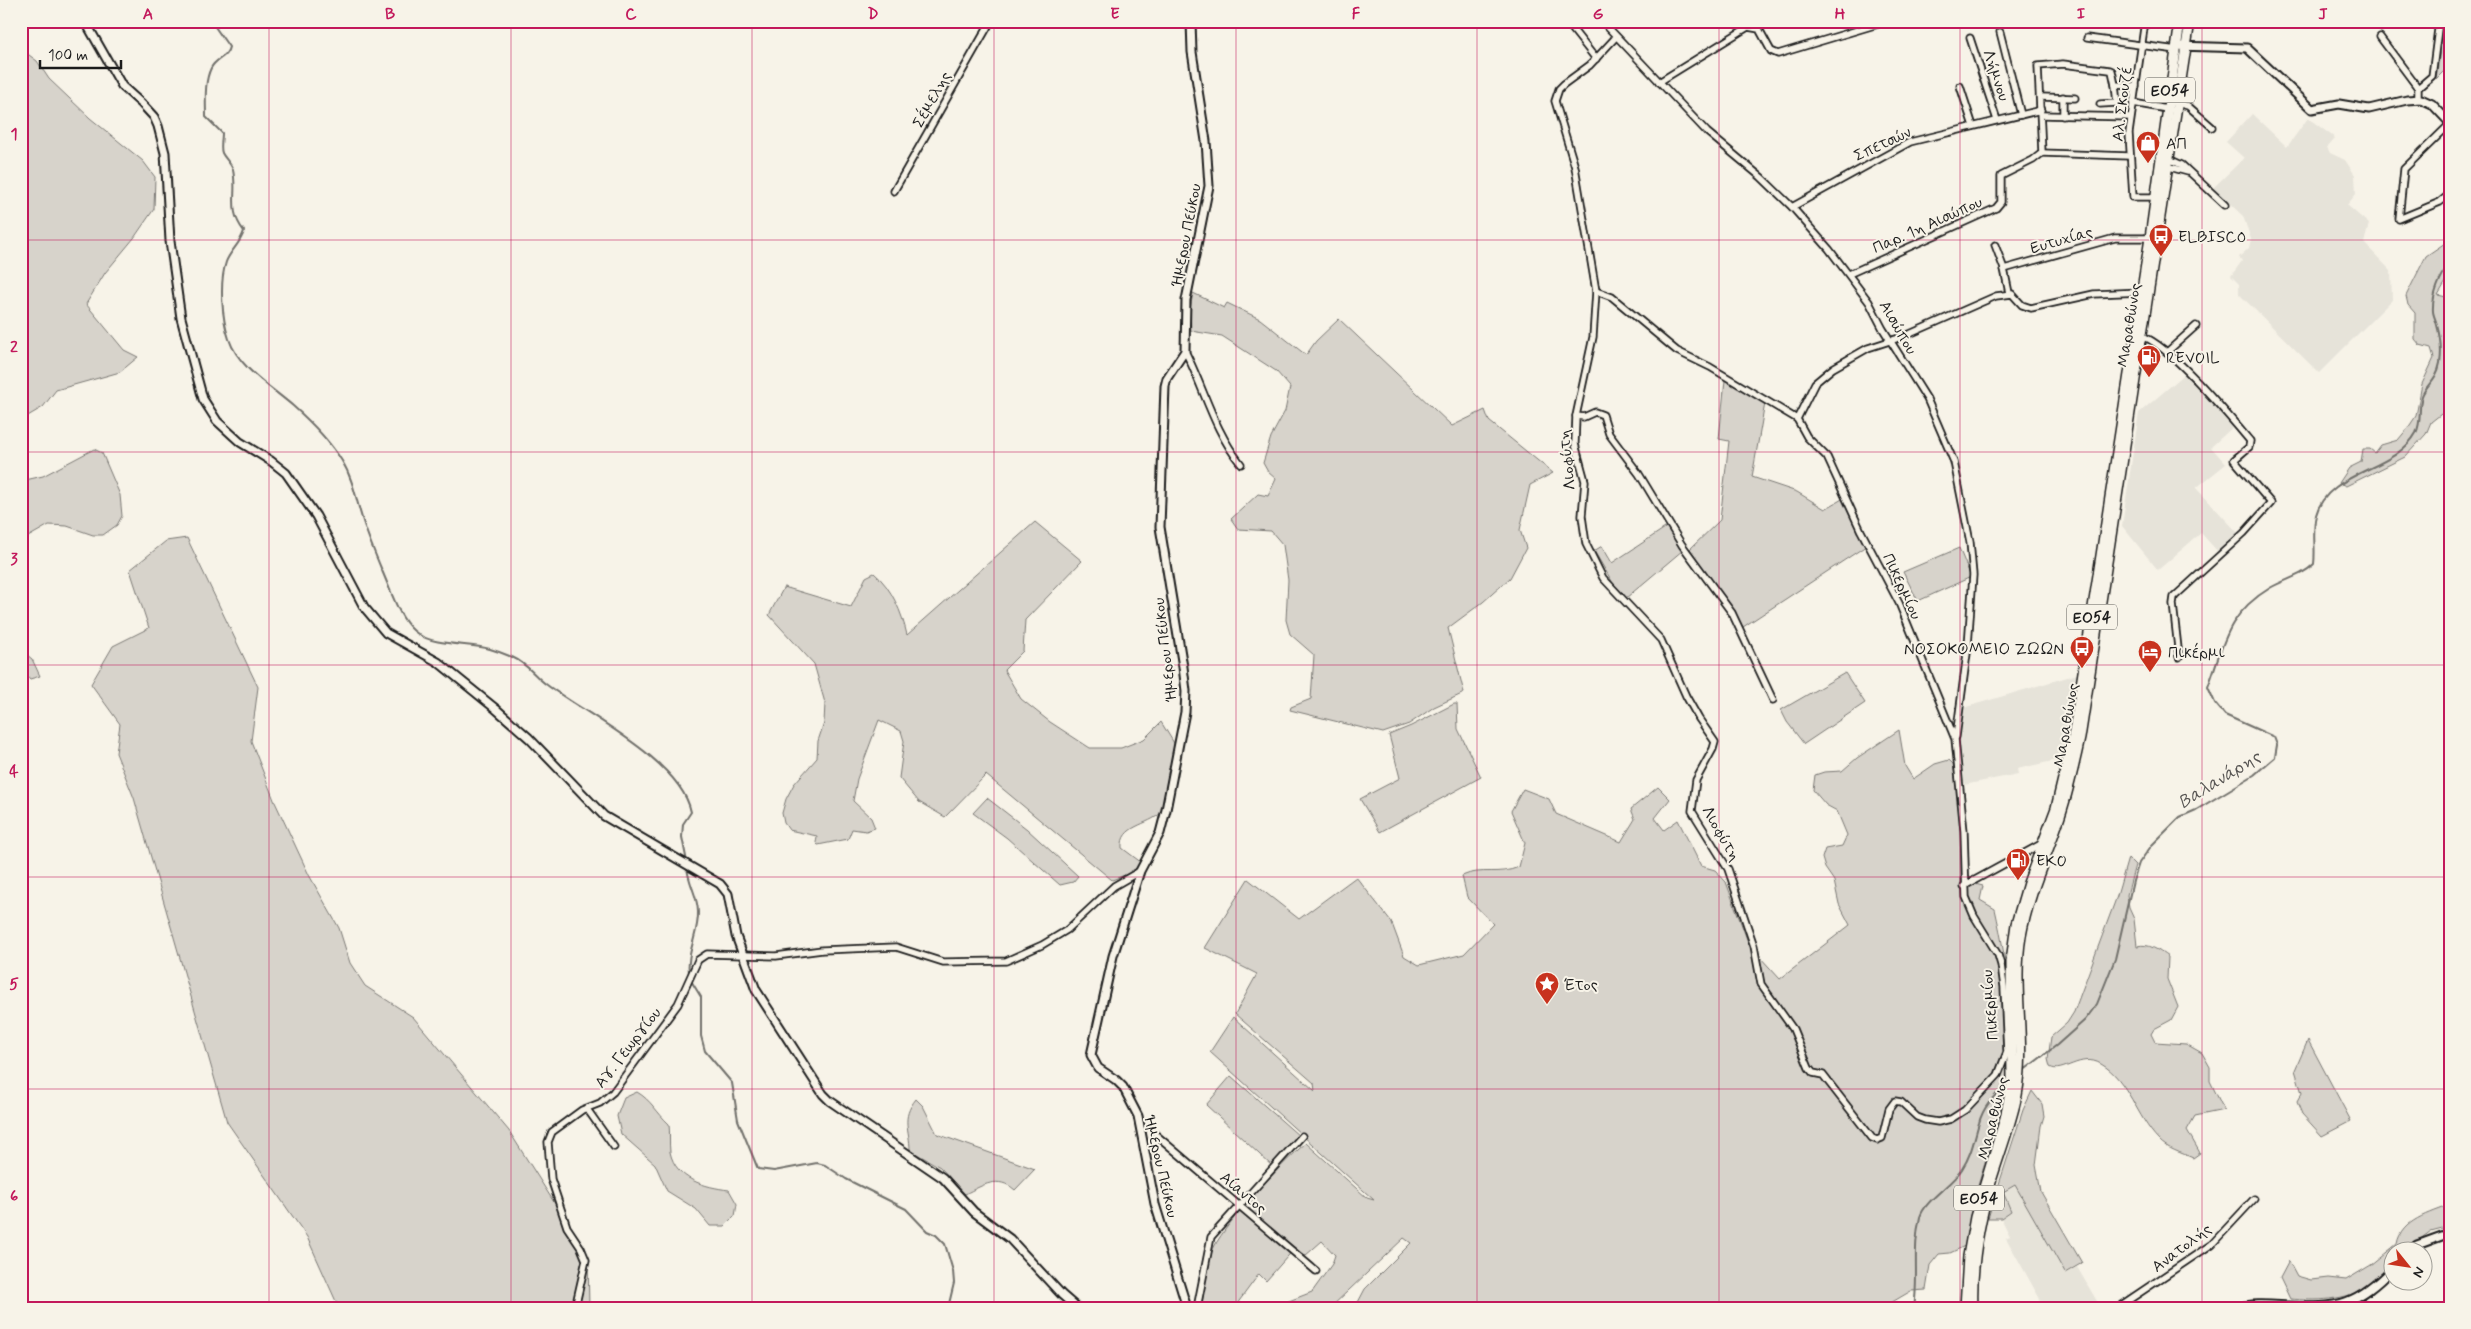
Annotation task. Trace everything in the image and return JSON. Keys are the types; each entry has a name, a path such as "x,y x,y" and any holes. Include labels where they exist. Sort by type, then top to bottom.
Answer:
{"main road":[{"name":"Μαραθώνος","path":"2017,1063 2013,946 2022,901 2062,788 2073,737 2142,292 2154,197 2177,103 2180,21"},
{"name":"Μαραθώνος","path":"1973,1308 1973,1274 1981,1219 2014,1093 2017,1063 2020,939 2031,894 2065,802 2076,754 2142,336 2164,162 2167,108 2180,48 2190,21"},
{"name":"Μαραθώνος","path":"1965,1308 1968,1256 1975,1217 2014,1093"}],"street":[{"path":"85,21 122,86 154,117 158,126 165,153 170,241 181,318 203,399 209,410 229,434 286,473 316,516 364,607 386,633 438,662 496,709 529,738 604,816 681,863 710,877 725,889 741,954 764,1005 830,1102 942,1178 974,1212 1010,1239 1062,1295 1077,1308"},
{"name":"Σέμελης","path":"894,191 990,21"},
{"name":"Ήμερου Πεύκου","path":"1187,1308 1155,1204 1138,1116 1123,1087 1098,1068 1091,1055 1107,977 1140,871 1160,833 1185,712 1186,691 1183,667 1160,518 1164,474 1165,386 1167,378 1185,351 1186,300 1210,186 1206,141 1192,52 1191,21"},
{"path":"1566,21 1596,59"},
{"path":"1604,24 1612,21"},
{"path":"1659,82 1748,27 1759,29 1771,51 1778,54 1888,21"},
{"name":"Αλ. Σκουζέ","path":"2145,21 2130,117 2129,156 2133,197 2154,197"},
{"path":"2418,88 2432,76 2439,21"},
{"name":"Αισώπου","path":"1604,24 1714,140 1754,171 1792,207 1849,274 1869,302 1927,399 1946,438 1954,462 1970,542 1973,575 1968,646 1955,739"},
{"path":"2000,32 2021,115"},
{"path":"1616,37 1596,59 1564,84 1555,101 1575,167 1596,291 1593,337 1576,416 1584,417 1595,412 1603,415 1609,434 1639,474 1682,545 1732,613 1773,700"},
{"path":"2380,37 2418,88 2418,99"},
{"name":"Λήμνου","path":"1970,38 1997,120"},
{"path":"2087,38 2180,48 2247,48 2312,109 2339,104 2369,109 2418,99 2429,102 2450,124 2404,169 2399,219 2440,202 2450,194"},
{"path":"2100,104 2117,103 2112,71 2063,64 2039,66 2036,70 2040,96 2042,153 2129,156"},
{"path":"2115,85 2136,86"},
{"path":"1960,86 1973,126"},
{"path":"2040,96 2075,98"},
{"path":"2063,97 2063,116"},
{"path":"2177,103 2188,106 2212,127"},
{"path":"2133,104 2167,108"},
{"name":"Σπετσών","path":"1792,207 1910,142 2021,115 2041,113 2063,116 2130,117"},
{"name":"Παρ. 1η Αισώπου","path":"1849,274 1996,208 2001,202 2001,176 2033,160 2042,153"},
{"path":"2164,162 2192,175 2225,205"},
{"name":"Ευτυχίας","path":"2004,269 2115,238 2150,238"},
{"path":"1995,245 2004,269 2009,293 2022,305 2031,308 2094,294 2142,292"},
{"name":"Πικερμίου","path":"1596,291 1612,297 1677,351 1710,367 1797,419 1807,437 1827,457 1843,488 1861,531 1899,603 1955,739 1964,831 1964,886 1971,911 1998,955 2004,987 2007,1052 1998,1075 1964,1110 1945,1122 1925,1120 1901,1102 1895,1101 1890,1106 1880,1140"},
{"path":"1797,419 1820,377 1854,355 1905,336 1996,296 2009,293"},
{"path":"2167,352 2196,326"},
{"path":"2142,336 2167,352 2229,416 2249,441 2249,447 2234,460 2270,500 2271,505 2174,597 2172,604 2179,657"},
{"path":"1185,351 1220,432 1240,464"},
{"name":"Λιοφύτη","path":"1576,416 1575,447 1585,481 1582,516 1586,544 1603,578 1661,640 1686,696 1715,742 1696,780 1692,811 1728,870 1754,946 1761,984 1793,1029 1809,1068 1813,1072 1823,1074 1872,1138 1880,1140"},
{"path":"1964,886 2044,842"},
{"path":"741,954 776,956 822,950 896,947 943,962 1006,961 1057,936 1114,886 1140,871"},
{"name":"Αγ. Γεωργίου","path":"575,1308 586,1260 568,1227 551,1179 548,1142 552,1132 582,1110 600,1103 613,1092 646,1050 678,1004 688,978 702,956 707,954 741,954"},
{"path":"587,1109 614,1147"},
{"name":"Αίαντος","path":"1155,1134 1316,1271"},
{"path":"1198,1308 1209,1242 1218,1228 1302,1136"},
{"name":"Ανατολής","path":"2117,1308 2212,1244 2254,1199"},
{"path":"2425,1242 2450,1233"},
{"path":"2237,1308 2272,1305 2320,1308 2339,1304 2356,1299 2371,1290 2384,1277"}],"shaded area":[{"path":"2444,21 2450,21 2450,65 2436,79"},
{"path":"21,49 37,61 49,79 90,118 143,161 155,177 154,209 134,238 105,273 86,304 124,350 138,357 120,372 56,390 43,407 21,420"},
{"path":"2252,114 2287,147 2308,118 2335,138 2327,147 2330,153 2345,160 2355,175 2356,194 2347,205 2369,224 2364,243 2391,271 2392,300 2319,373 2239,294 2239,284 2231,276 2242,261 2239,257 2249,248 2251,239 2243,216 2213,188 2244,158 2226,142"},
{"path":"2445,243 2450,243 2450,275 2438,295 2450,298 2450,407 2431,422 2426,434 2405,457 2346,486 2339,483 2349,468 2361,462 2363,449 2370,449 2375,453 2381,445 2398,440 2416,416 2422,384 2434,358 2431,348 2420,345 2415,339 2415,313 2408,305 2406,296 2426,256"},
{"path":"1193,293 1224,308 1227,303 1260,319 1306,355 1316,341 1339,319 1452,426 1485,410 1489,421 1553,473 1530,485 1520,530 1526,548 1510,578 1483,602 1448,628 1464,693 1434,707 1409,724 1383,733 1290,710 1291,707 1311,699 1314,655 1290,634 1286,620 1288,580 1283,545 1271,531 1238,529 1231,519 1258,494 1268,496 1276,479 1268,472 1263,463 1271,437 1285,411 1290,387 1276,371 1222,336 1191,331 1190,309"},
{"path":"2186,373 2235,425 2211,447 2226,464 2196,488 2239,534 2219,553 2201,533 2158,570 2122,526 2139,413"},
{"path":"1725,380 1765,403 1752,477 1797,492 1825,509 1844,498 1866,546 1743,627 1690,549 1720,520 1729,441 1719,439"},
{"path":"94,449 102,453 120,495 122,516 117,525 103,535 93,535 67,526 49,525 21,541 21,481 43,476"},
{"path":"1035,522 1082,561 1025,620 1023,651 1004,670 1021,699 1050,722 1090,748 1121,748 1144,739 1161,722 1177,748 1162,812 1130,830 1123,840 1122,848 1142,863 1138,870 1112,880 986,775 945,817 919,802 899,778 904,741 901,731 879,720 857,779 853,801 871,818 875,828 866,831 852,829 848,839 818,845 816,843 817,836 789,830 784,823 782,813 786,799 794,784 817,758 818,741 824,723 825,703 814,664 769,615 784,587 851,607 866,577 874,573 891,593 907,635"},
{"path":"1668,526 1683,550 1626,598 1613,583 1594,551 1602,546 1612,563"},
{"path":"187,538 258,687 251,741 274,800 309,875 339,928 350,963 365,986 413,1017 509,1131 588,1256 589,1308 339,1308 307,1237 227,1122 134,798 116,753 120,724 91,684 113,646 149,628 130,570 166,541"},
{"path":"1959,548 1971,577 1918,601 1903,572"},
{"path":"21,650 32,659 40,676 30,679 27,676 21,658"},
{"path":"1845,673 1865,703 1804,744 1787,722 1781,710"},
{"path":"2081,673 2066,758 2017,769 2018,774 1964,785 1959,740 1963,708"},
{"path":"1457,704 1458,729 1481,777 1380,832 1360,799 1400,778 1389,735"},
{"path":"1899,730 1905,766 1913,779 1935,764 1949,760 1953,764 1961,813 1961,887 1975,884 1983,886 1980,900 1995,909 2004,953 2010,1000 2011,1046 2004,1102 1975,1196 1965,1246 1950,1253 1939,1254 1930,1265 1926,1290 1911,1291 1882,1308 1355,1308 1365,1289 1411,1243 1404,1238 1330,1308 1271,1308 1312,1292 1332,1264 1335,1255 1322,1241 1305,1256 1295,1248 1266,1281 1259,1274 1234,1308 1202,1308 1208,1267 1211,1254 1217,1242 1226,1228 1253,1196 1306,1143 1367,1198 1374,1200 1210,1052 1233,1017 1315,1091 1314,1083 1235,1014 1257,974 1205,948 1248,879 1299,919 1356,877 1391,921 1404,956 1419,965 1464,954 1493,924 1467,897 1462,876 1469,873 1504,871 1519,867 1525,843 1511,811 1523,789 1549,799 1556,814 1621,842 1635,819 1631,809 1658,787 1670,799 1655,818 1664,830 1678,820 1701,866 1715,870 1726,882 1749,945 1780,979 1850,925 1839,904 1834,881 1825,868 1822,858 1825,849 1842,846 1847,835 1837,811 1826,805 1813,790 1815,775 1824,772 1842,771 1857,758"},
{"path":"987,798 1027,829 1078,876 1073,882 1060,885 1007,838 973,813"},
{"path":"2128,858 2135,865 2127,895 2129,908 2134,919 2137,946 2149,946 2168,957 2167,979 2178,1007 2171,1020 2154,1029 2151,1034 2155,1042 2186,1044 2202,1053 2210,1067 2210,1081 2224,1110 2195,1116 2187,1130 2200,1153 2193,1158 2170,1148 2159,1140 2144,1121 2119,1079 2101,1064 2094,1061 2086,1061 2055,1069 2050,1067 2048,1059 2051,1037 2067,1023 2074,1012 2117,896"},
{"path":"2308,1040 2351,1121 2322,1136 2302,1114 2297,1102 2302,1093 2295,1070"},
{"path":"1231,1076 1299,1136 1272,1166 1206,1105"},
{"path":"2032,1091 2042,1104 2044,1116 2036,1165 2041,1192 2082,1263 2065,1273 2015,1185 2003,1192 2011,1211 2001,1218 1988,1218 2023,1110"},
{"path":"637,1092 669,1124 670,1152 673,1162 678,1169 685,1176 701,1184 729,1190 737,1204 735,1216 725,1226 710,1226 696,1209 667,1191 655,1164 621,1134 617,1116 624,1098"},
{"path":"916,1099 923,1106 937,1134 1035,1169 1015,1190 1009,1185 996,1182 984,1185 965,1194 940,1167 910,1150 907,1118 908,1112"},
{"path":"2015,1184 2065,1273 2077,1267 2101,1308 2045,1308 2006,1238 2010,1236 2001,1218 2011,1211 2003,1192"},
{"path":"2450,1205 2450,1226 2431,1231 2416,1242 2398,1242 2404,1229 2410,1223"},
{"path":"2384,1254 2384,1271 2371,1284 2350,1295 2330,1299 2290,1299 2280,1278 2289,1261 2297,1276 2311,1280 2328,1278 2346,1280"}],"waterway":[{"path":"211,21 229,47 226,54 213,65 207,79 206,117 222,133 222,153 233,170 234,209 244,231 226,262 223,280 222,301 229,339 233,349 256,376 313,425 342,461 350,477 363,521 375,552 398,608 408,625 418,634 433,641 482,647 518,660 547,685 608,725 652,757 684,793 691,812 683,824 682,837 687,862"},
{"name":"Βαλανάρης","path":"2023,1071 2057,1045 2085,1020 2097,1004 2115,959 2139,863 2152,845 2180,817 2196,810 2254,775 2275,757 2277,745 2274,737 2225,715 2215,703 2208,687 2218,657 2229,631 2244,608 2270,588 2298,575 2314,564 2315,521 2323,500 2347,480 2393,456 2406,446 2416,433 2419,424 2422,396 2439,369 2440,339 2433,313 2433,305 2440,280 2450,266"},
{"path":"687,867 698,912 697,928 689,958 689,974"},
{"path":"690,979 701,997 701,1036 705,1051 732,1083 738,1120 758,1169 774,1171 817,1163 825,1165 846,1179 906,1209 927,1231 936,1235 945,1244 953,1271 954,1283 948,1308"},
{"name":"Βαλανάρης","path":"1914,1308 1916,1240 1920,1217 1927,1205 1962,1169 1970,1152 1983,1112 1994,1097 2008,1084"}],"place":[{"name":"ΑΠ","path":"2148,164"},
{"name":"ELBISCO","path":"2161,257"},
{"name":"REVOIL","path":"2149,378"},
{"name":"ΝΟΣΟΚΟΜΕΙΟ ΖΩΩΝ","path":"2082,669"},
{"name":"Πικέρμι","path":"2150,673"},
{"name":"EKO","path":"2018,881"},
{"name":"Έτος","path":"1547,1005"}]}
